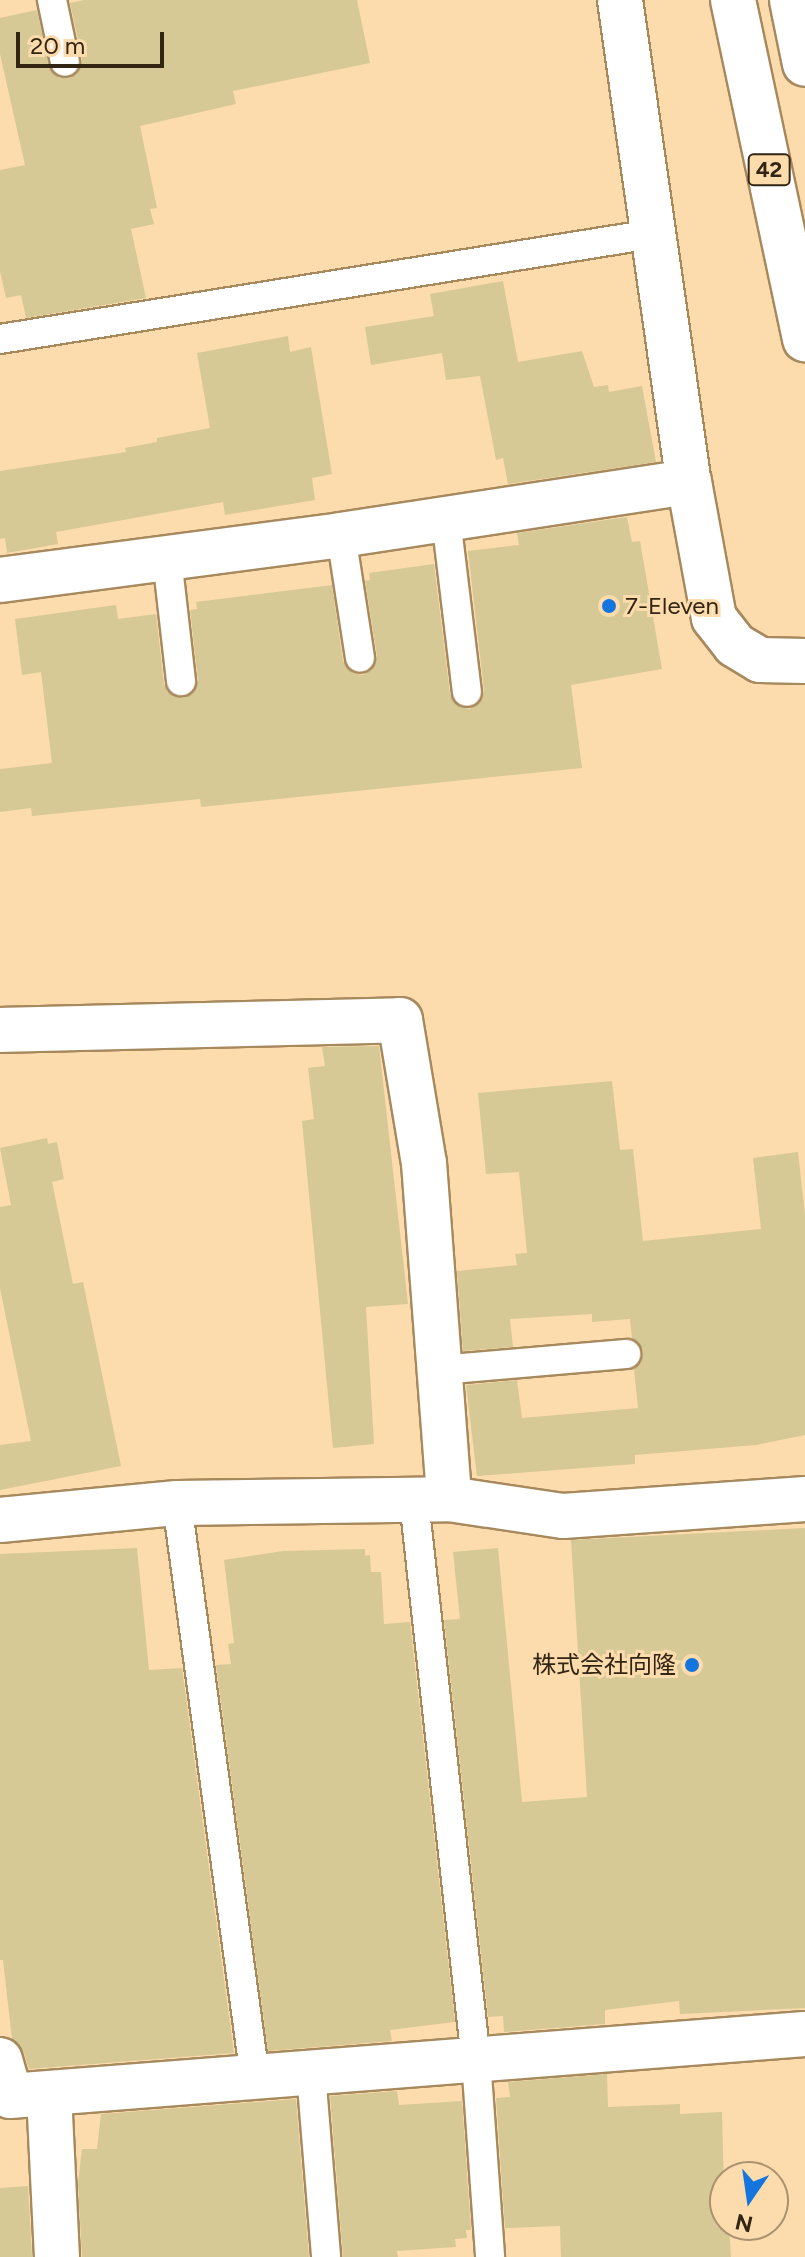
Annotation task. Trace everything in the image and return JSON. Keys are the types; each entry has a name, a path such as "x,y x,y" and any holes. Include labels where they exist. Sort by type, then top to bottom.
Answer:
{"street":[{"path":"620,0 689,482 714,618 735,645 760,660 805,661"},
{"name":"42","path":"733,0 805,339"},
{"path":"792,0 805,64"},
{"path":"0,580 341,535 689,482"},
{"path":"0,1030 400,1020 424,1163 439,1370 431,1500"},
{"path":"0,1520 177,1503 431,1500 563,1516 805,1499"},
{"path":"0,2060 10,2096 805,2034"},
{"path":"49,2094 57,2257"}],"lane":[{"path":"52,0 65,62"},
{"path":"0,339 652,234"},
{"path":"446,519 467,692"},
{"path":"341,535 360,658"},
{"path":"167,558 181,681"},
{"path":"439,1370 626,1354"},
{"path":"431,1500 490,2257"},
{"path":"177,1503 255,2078"},
{"path":"311,2073 326,2256"}],"building":[{"path":"84,0 357,0 370,63 233,91 236,104 140,126 157,208 150,209 154,224 131,229 146,298 26,318 21,295 6,298 0,271 0,170 25,165 0,54 0,18 37,10 49,66 59,78 69,78 77,74 82,59 70,3"},
{"path":"503,281 518,362 582,351 594,387 608,385 609,392 642,386 656,462 508,484 503,458 496,460 480,376 446,380 442,353 371,365 365,327 434,316 430,294"},
{"path":"288,336 290,352 311,347 332,474 312,478 315,500 225,515 223,502 56,532 58,544 7,553 5,538 0,539 0,471 126,452 125,448 157,442 157,438 210,428 197,353"},
{"path":"627,517 632,542 640,541 662,669 571,685 582,768 201,807 200,799 32,816 31,808 0,812 0,769 52,763 41,672 22,675 15,619 116,605 118,619 156,614 164,684 168,692 182,698 192,694 198,680 190,610 197,609 196,602 332,585 343,661 353,673 362,675 371,671 377,656 365,581 370,580 369,573 434,564 450,694 460,707 470,709 482,699 484,690 468,551 519,545 517,533"},
{"path":"379,1046 408,1304 366,1307 374,1444 333,1448 302,1121 314,1119 308,1068 325,1066 322,1047"},
{"path":"612,1081 620,1150 633,1149 643,1241 761,1229 753,1158 798,1152 805,1215 805,1435 756,1445 635,1455 635,1464 477,1476 466,1385 517,1380 522,1418 638,1408 634,1369 641,1362 643,1352 632,1338 630,1319 592,1322 592,1314 510,1319 513,1347 463,1351 457,1271 517,1265 515,1254 527,1253 519,1172 486,1174 478,1093"},
{"path":"47,1138 48,1144 57,1142 64,1179 52,1182 73,1284 83,1282 121,1466 0,1490 0,1445 31,1441 0,1288 0,1207 11,1205 0,1148"},
{"path":"805,1528 805,2008 680,2014 679,2001 605,2010 605,2024 504,2032 503,2016 488,2017 444,1620 460,1619 453,1552 498,1548 522,1802 587,1797 571,1540"},
{"path":"137,1548 149,1670 182,1668 234,2053 29,2069 24,2053 12,2039 3,1960 0,1960 0,1554"},
{"path":"365,1549 365,1556 370,1555 371,1572 381,1572 384,1624 410,1622 455,2022 390,2030 392,2041 268,2051 216,1665 231,1664 228,1644 234,1643 224,1560 283,1551"},
{"path":"607,2074 608,2107 680,2104 680,2114 722,2112 723,2161 709,2161 709,2241 730,2241 731,2257 561,2257 560,2226 505,2228 496,2098 510,2097 508,2082"},
{"path":"397,2091 399,2105 462,2101 471,2230 466,2230 467,2238 455,2239 456,2247 397,2251 398,2257 343,2257 330,2096"},
{"path":"296,2099 309,2257 82,2257 78,2183 82,2149 97,2149 101,2114"},
{"path":"28,2186 32,2257 0,2257 0,2188"}],"place":[{"name":"7-Eleven","path":"609,606"},
{"name":"株式会社向隆","path":"692,1665"}]}
